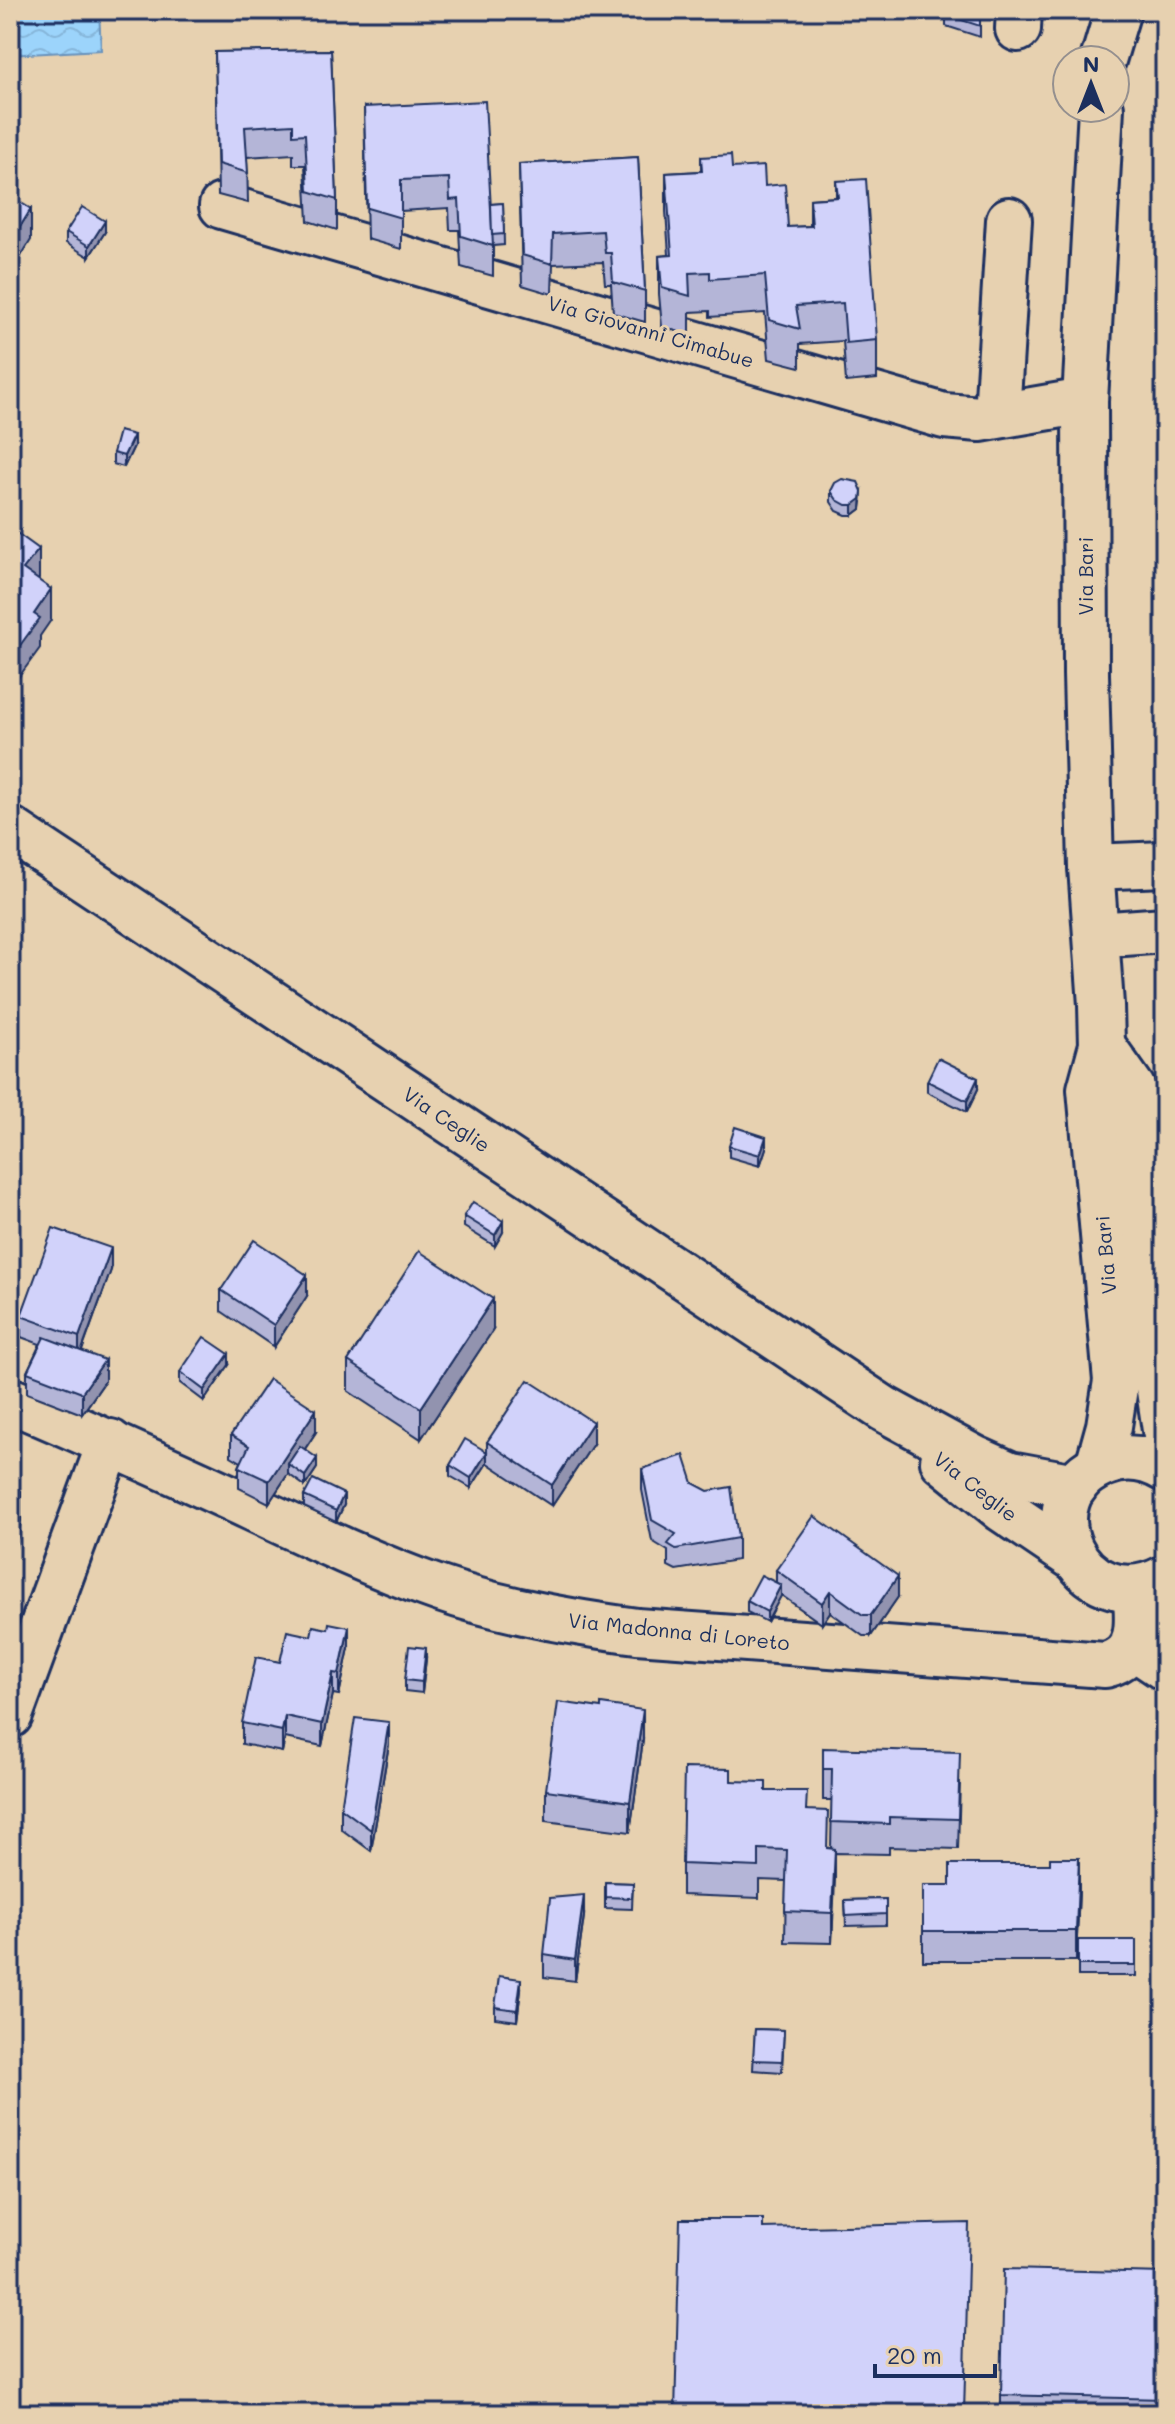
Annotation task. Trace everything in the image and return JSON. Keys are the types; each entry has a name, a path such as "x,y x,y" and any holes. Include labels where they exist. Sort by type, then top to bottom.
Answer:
{"main road":[{"path":"1101,10 1102,44"},
{"path":"1108,44 1118,10"},
{"name":"Via Bari","path":"1073,1557 1066,1540 1064,1521 1067,1503 1086,1476 1109,1426 1116,1381 1090,1089 1102,1045 1091,867 1085,401 1100,124"},
{"name":"Via Giovanni Cimabue","path":"222,206 944,416 980,419 1085,401"},
{"path":"997,415 1009,220"},
{"name":"Via Ceglie","path":"10,829 884,1409 1010,1474 1086,1476"},
{"path":"1091,867 1165,864"},
{"path":"1097,935 1165,930"},
{"name":"Via Bari","path":"1102,1045 1133,1089 1157,1377 1165,1430"},
{"name":"Via Madonna di Loreto","path":"10,1400 110,1442 362,1559 443,1590 528,1613 637,1631 1083,1665 1105,1665 1127,1654 1149,1657"},
{"name":"Via Ceglie","path":"884,1409 955,1472 1002,1509 1073,1557 1088,1574 1108,1585 1153,1590"},
{"path":"10,1715 110,1442"},
{"path":"1086,1476 1116,1459 1136,1458 1165,1469"},
{"path":"1149,1657 1137,1625 1153,1590"}],"water":[{"path":"10,10 99,10 101,50 10,55"}],"building":[{"path":"946,10 980,10 980,26 946,15"},
{"path":"331,50 337,200 308,191 305,134 293,135 293,124 245,127 248,173 218,164 215,52"},
{"path":"485,101 493,246 461,236 459,199 450,200 449,178 401,180 401,218 367,208 364,107"},
{"path":"731,155 732,168 764,166 765,186 785,184 788,227 812,226 810,199 838,197 836,181 866,179 877,340 846,343 843,303 796,306 800,329 769,320 765,275 710,279 710,272 689,273 690,296 662,288 659,256 672,255 666,173 702,171 701,157"},
{"path":"638,157 645,291 613,282 611,253 605,253 603,231 553,234 552,264 522,255 519,164"},
{"path":"10,196 31,209 10,243"},
{"path":"503,203 504,234 492,235 491,204"},
{"path":"82,207 105,221 89,246 66,232"},
{"path":"119,431 134,435 124,456 113,453"},
{"path":"842,479 858,482 862,491 861,499 853,505 837,500 831,491 835,483"},
{"path":"10,528 39,549 23,569 51,589 34,614 40,618 10,659"},
{"path":"938,1058 978,1078 967,1101 927,1081"},
{"path":"735,1127 766,1137 760,1155 729,1146"},
{"path":"473,1202 503,1221 495,1235 464,1216"},
{"path":"53,1228 111,1248 79,1337 21,1316"},
{"path":"254,1240 307,1275 274,1325 221,1290"},
{"path":"419,1251 493,1299 421,1408 348,1361"},
{"path":"44,1337 105,1360 82,1393 27,1372"},
{"path":"204,1337 229,1354 204,1390 180,1372"},
{"path":"269,1379 316,1410 269,1481 239,1467 249,1446 231,1435"},
{"path":"528,1380 593,1422 552,1485 487,1442"},
{"path":"465,1439 487,1452 471,1478 450,1465"},
{"path":"300,1446 317,1458 305,1476 288,1464"},
{"path":"684,1455 693,1483 708,1491 731,1487 738,1538 676,1549 668,1544 676,1534 652,1520 642,1469"},
{"path":"313,1479 344,1494 336,1511 304,1496"},
{"path":"10,1488 21,1491 10,1542"},
{"path":"814,1516 898,1576 871,1615 863,1615 830,1591 822,1603 776,1570"},
{"path":"761,1575 781,1585 767,1612 747,1601"},
{"path":"329,1623 349,1627 339,1674 333,1673 322,1724 285,1716 282,1731 242,1723 256,1657 280,1662 287,1631 311,1636 313,1626 328,1629"},
{"path":"409,1646 426,1648 422,1682 405,1680"},
{"path":"558,1702 643,1710 630,1802 546,1790"},
{"path":"355,1718 389,1722 371,1830 341,1808"},
{"path":"823,1748 960,1752 958,1819 889,1817 889,1824 831,1822 832,1769 823,1769"},
{"path":"684,1768 731,1769 731,1781 766,1782 766,1791 807,1791 806,1810 828,1811 827,1848 835,1849 832,1913 785,1911 787,1850 759,1849 759,1867 682,1864"},
{"path":"1050,1858 1079,1858 1076,1931 923,1931 923,1885 950,1885 950,1864 1050,1864"},
{"path":"605,1882 633,1883 632,1898 605,1897"},
{"path":"584,1895 575,1960 544,1955 550,1898"},
{"path":"886,1899 886,1914 846,1916 845,1900"},
{"path":"1078,1940 1136,1940 1136,1965 1078,1965"},
{"path":"499,1976 521,1979 517,2010 495,2007"},
{"path":"755,2029 784,2030 782,2061 753,2060"},
{"path":"680,2219 763,2219 763,2228 969,2223 964,2414 675,2414"},
{"path":"1004,2269 1165,2273 1165,2399 1001,2395"}]}
